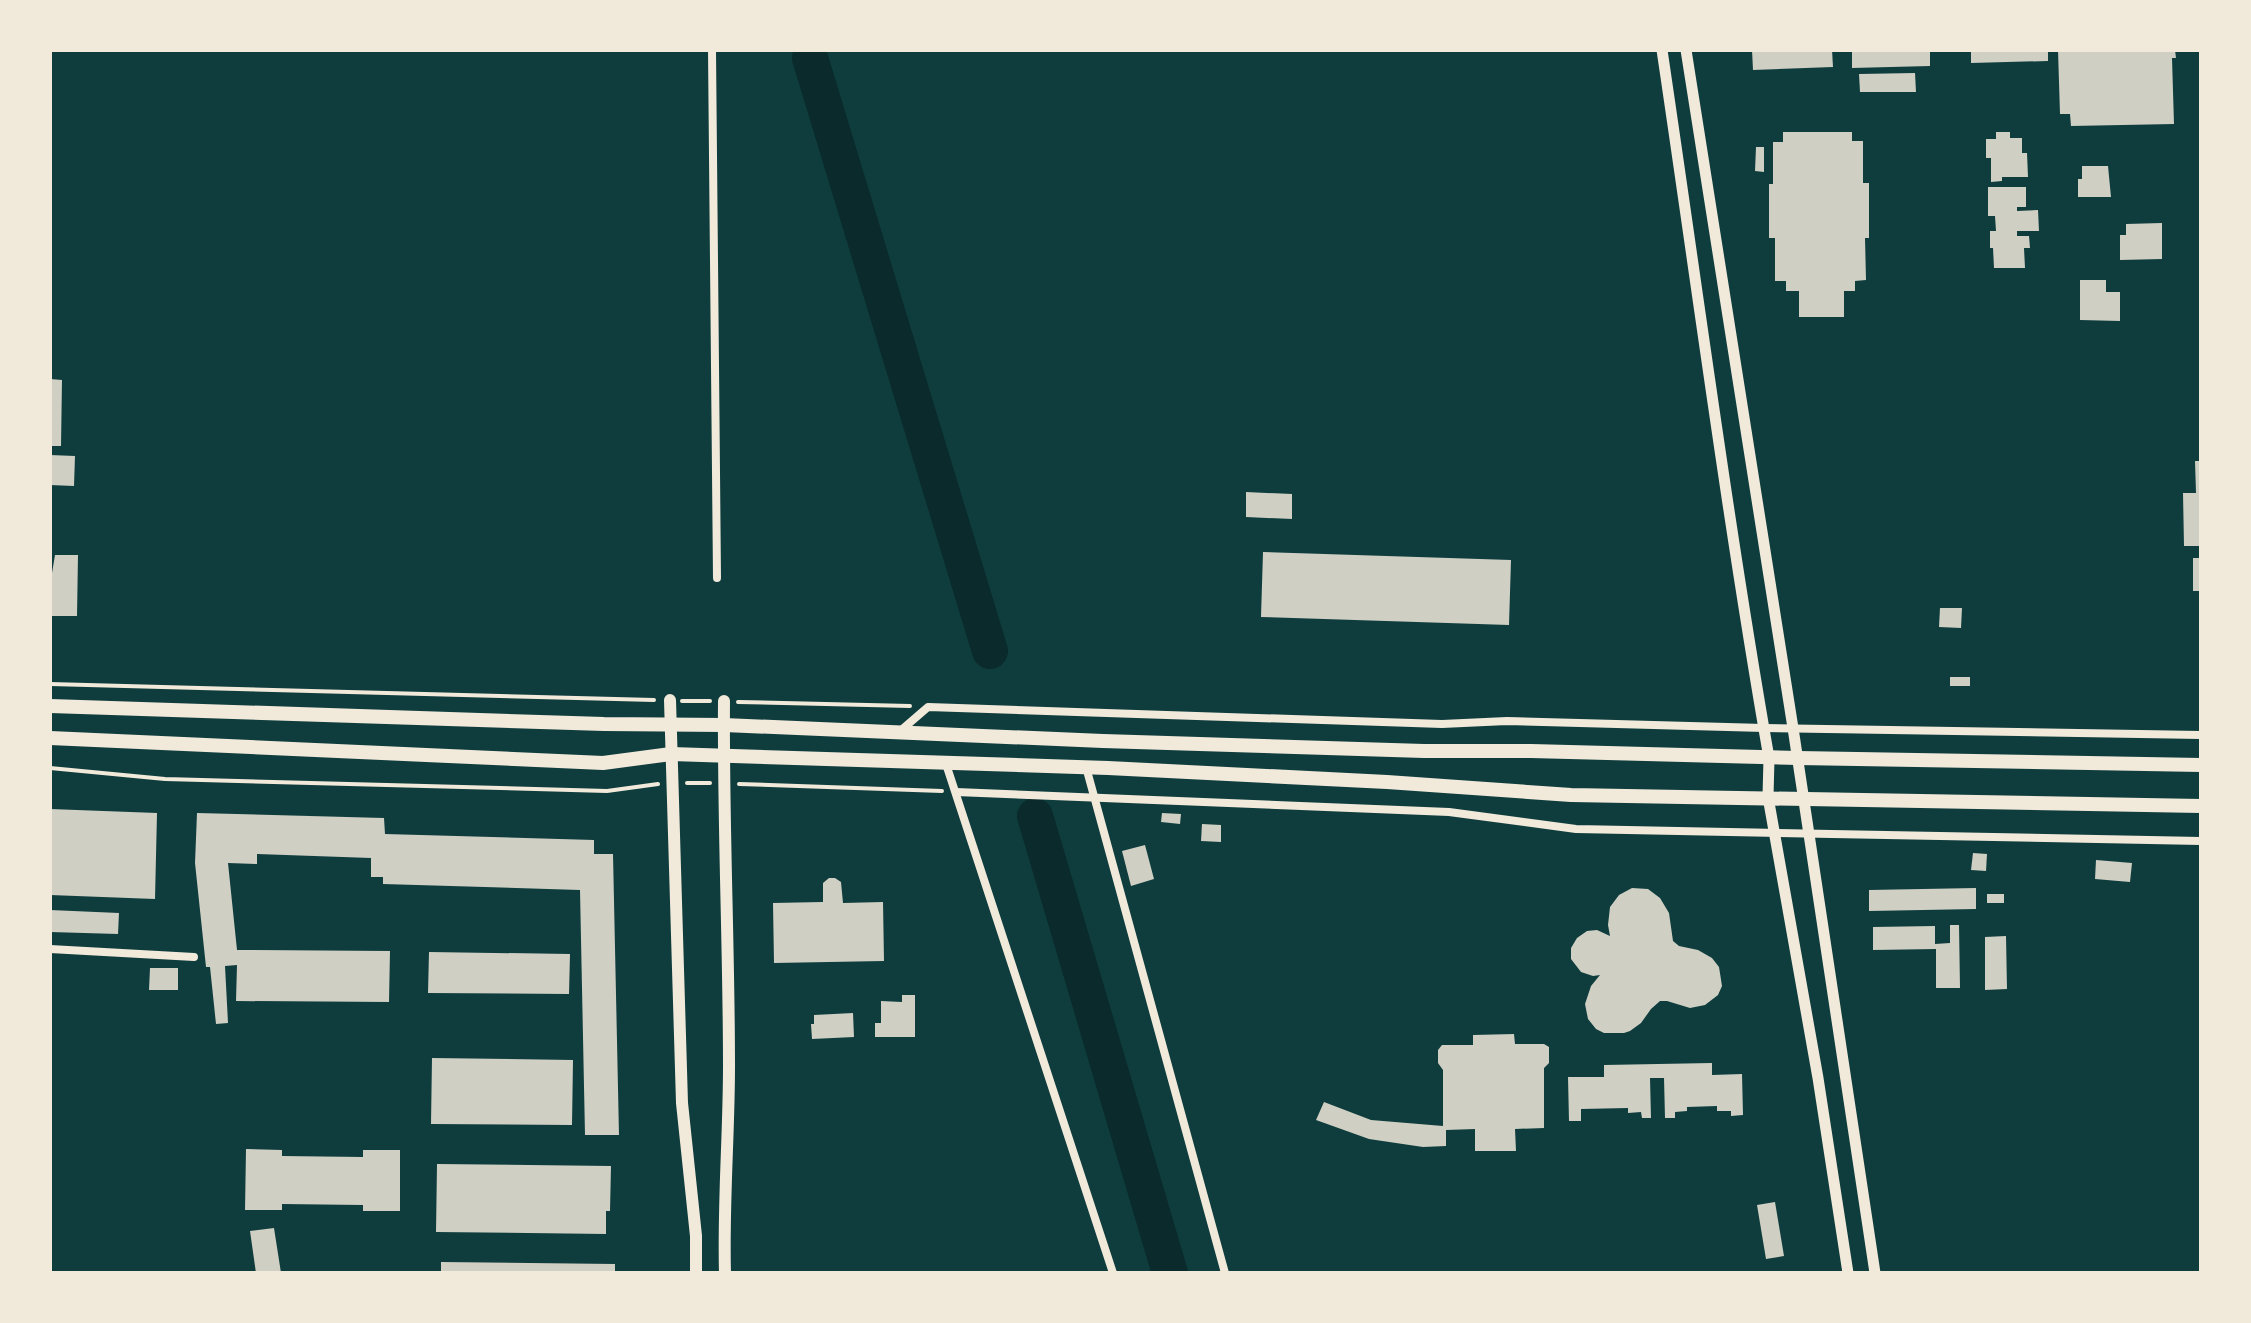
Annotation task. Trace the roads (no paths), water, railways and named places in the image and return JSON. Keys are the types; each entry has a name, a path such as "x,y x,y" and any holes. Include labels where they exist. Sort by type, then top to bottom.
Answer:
{"main road":[{"path":"670,700 682,1103 696,1236 696,1273"},
{"path":"724,701 729,1067 723,1225 725,1273"},
{"path":"50,706 724,725 1395,750 2201,765"},
{"path":"50,738 603,763 671,754 1086,767 1571,795 2201,806"}],"street":[{"path":"712,50 717,578"},
{"path":"1662,50 1706,345 1716,435 1769,758 1768,797 1818,1078 1848,1273"},
{"path":"1686,50 1798,758 1875,1273"},
{"path":"899,732 928,707 1442,724 1507,721 2201,735"},
{"path":"946,764 1113,1273"},
{"path":"1086,767 1225,1273"},
{"path":"956,792 1449,812 1576,829 2201,841"},
{"path":"50,949 194,957"}],"waterway":[{"path":"810,58 990,651"},
{"path":"1035,816 1170,1273"}]}
